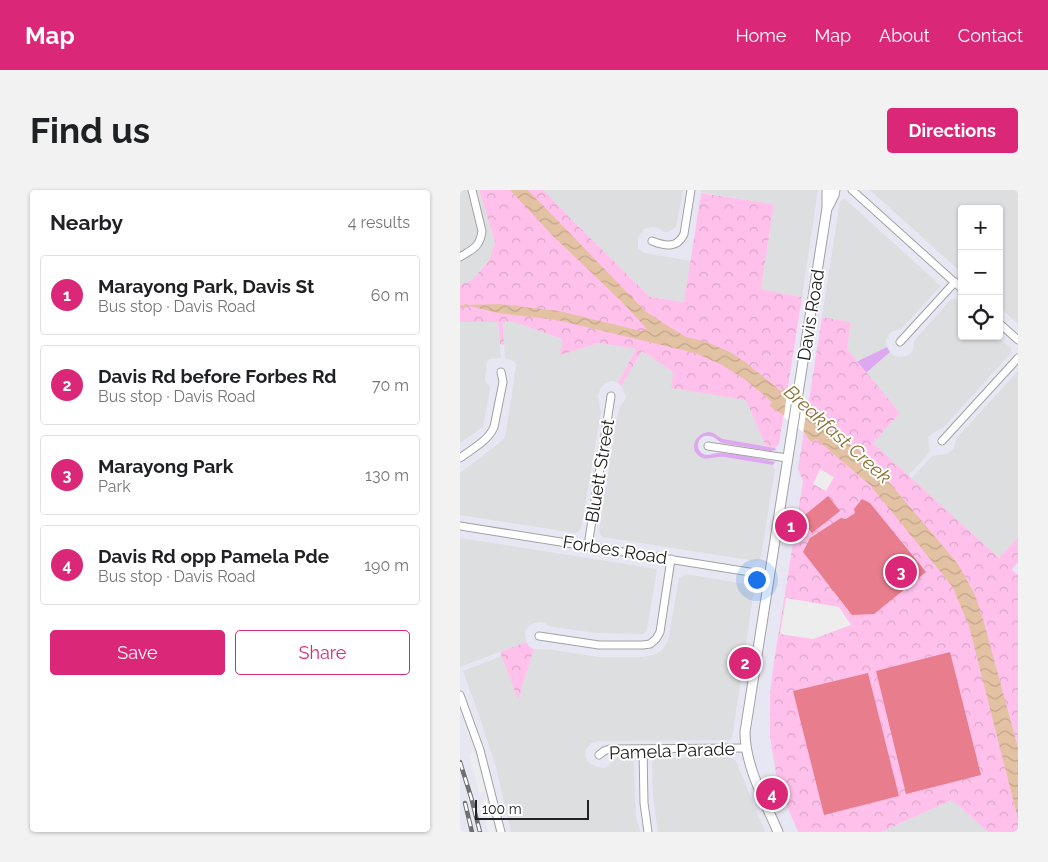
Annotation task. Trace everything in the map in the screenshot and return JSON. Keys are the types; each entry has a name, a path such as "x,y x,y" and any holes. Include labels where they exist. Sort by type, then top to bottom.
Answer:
{"street":[{"path":"460,256 480,243 482,231 472,190"},
{"path":"652,241 664,245 672,245 681,240 684,234 691,190"},
{"name":"Davis Road","path":"778,832 754,774 746,748 745,732 828,208 827,190"},
{"name":"Davis Road","path":"828,208 835,190"},
{"path":"852,190 958,285"},
{"path":"900,342 955,282"},
{"path":"1003,327 1018,340"},
{"path":"942,441 1018,358"},
{"path":"460,458 487,438 494,427 503,382 501,372"},
{"name":"Bluett Street","path":"588,546 611,396"},
{"path":"708,446 787,458"},
{"name":"Forbes Road","path":"460,526 769,575"},
{"path":"539,636 603,646 650,644 660,632 672,559"},
{"path":"460,695 480,750 501,832"},
{"name":"Pamela Parade","path":"600,755 610,749 746,748"},
{"path":"643,749 644,802 648,832"}],"shaded area":[{"path":"460,190 479,190 495,242 489,261 472,280 460,285"},
{"path":"544,190 683,190 676,227 668,232 654,227 644,229 638,238 638,248 644,253 691,261 685,302 650,297"},
{"path":"701,190 818,190 802,297 761,289 774,204 700,192"},
{"path":"870,190 1018,190 1018,324 1003,311 1003,205 958,205 958,269"},
{"path":"845,199 941,286 901,329 890,333 886,341 887,347 856,362 847,349 851,322 822,317 840,201"},
{"path":"951,299 956,299 958,301 958,340 1002,340 1011,348 1011,353 944,427 931,434 928,438 929,453 908,476 873,443 900,413 866,373 890,352 895,356 901,357 910,354 913,350 914,341"},
{"path":"460,321 498,322 501,358 490,359 487,362 485,379 490,389 483,427 460,443"},
{"path":"503,321 514,322 562,339 561,354 599,343 636,349 618,383 608,382 600,389 598,397 601,412 581,529 576,533 460,515 460,473 498,444 504,438 506,432 516,366 511,360 505,358"},
{"path":"887,347 890,352 866,373 856,362"},
{"path":"642,351 674,372 671,388 747,400 766,446 723,439 708,432 695,444 702,457 710,459 719,456 773,465 775,469 761,558 756,561 602,537 599,531 617,417 626,396 621,386"},
{"path":"1018,371 1018,537 999,558 911,479 932,456 947,454 954,448 956,439"},
{"path":"708,432 723,439 775,448 776,450 770,451 722,443 713,437 705,436 698,442 700,452 703,454 720,453 747,456 775,462 773,465 724,457 703,458 696,452 694,444 698,437"},
{"path":"820,469 834,477 826,491 813,484"},
{"path":"828,496 840,511 812,533 800,519"},
{"path":"862,499 870,503 926,572 874,614 852,615 803,552 810,538 841,518 846,519 855,513 854,509"},
{"path":"460,538 657,569 647,630 643,634 596,633 553,627 540,622 534,623 525,632 526,642 460,667"},
{"path":"686,574 751,585 754,590 732,738 728,740 599,741 591,743 586,749 585,755 588,762 597,767 605,768 617,758 630,758 634,762 636,817 640,832 511,832 496,767 463,671 502,656 518,699 534,649 599,657 644,657 656,654 662,650 668,641 679,578"},
{"path":"786,598 839,607 851,625 813,639 780,634"},
{"path":"950,652 981,775 906,794 876,671"},
{"path":"868,673 899,796 824,815 793,691"},
{"path":"473,749 485,789 480,796 469,756"},
{"path":"729,757 736,761 765,832 658,832 653,796 652,762 656,758"},
{"path":"486,796 495,832 488,832 482,802"},
{"path":"952,800 988,832 881,832"}],"green space":[{"path":"479,190 544,190 650,297 684,302 701,193 774,204 761,289 802,297 779,444 775,448 766,446 746,400 671,388 673,372 642,351 621,386 618,383 636,349 599,343 560,355 562,339 514,322 503,322 504,345 500,344 498,322 460,322 460,285 472,280 489,261 495,242"},
{"path":"822,317 851,322 847,349 900,413 873,443 999,558 1018,537 1018,562 1012,570 1018,575 1018,832 988,832 952,800 881,832 798,832 778,785 770,737 770,694 803,481 798,469"},
{"path":"526,642 534,649 518,700 500,652"}],"water":[{"path":"510,190 528,190 645,311 686,337 707,342 730,352 781,391 784,388 808,411 829,422 826,427 862,453 958,564 975,595 983,619 1018,748 1018,819 969,626 952,586 870,485 816,439 811,442 802,429 769,406 772,402 747,381 722,365 695,353 557,320 498,313 465,305 500,304 559,311 641,331 647,329 621,301 553,236"}],"pier":[{"path":"787,392 807,408 803,432 784,417"}],"waterway":[{"name":"Breakfast Creek","path":"460,307 467,305"}],"railway":[{"path":"460,762 480,832"},
{"path":"465,803 472,832"}],"place":[{"name":"Marayong Park, Davis St","path":"791,526"},
{"name":"Marayong Park","path":"901,572"},
{"name":"Davis Rd before Forbes Rd","path":"745,663"},
{"name":"Davis Rd opp Pamela Pde","path":"772,794"}]}
